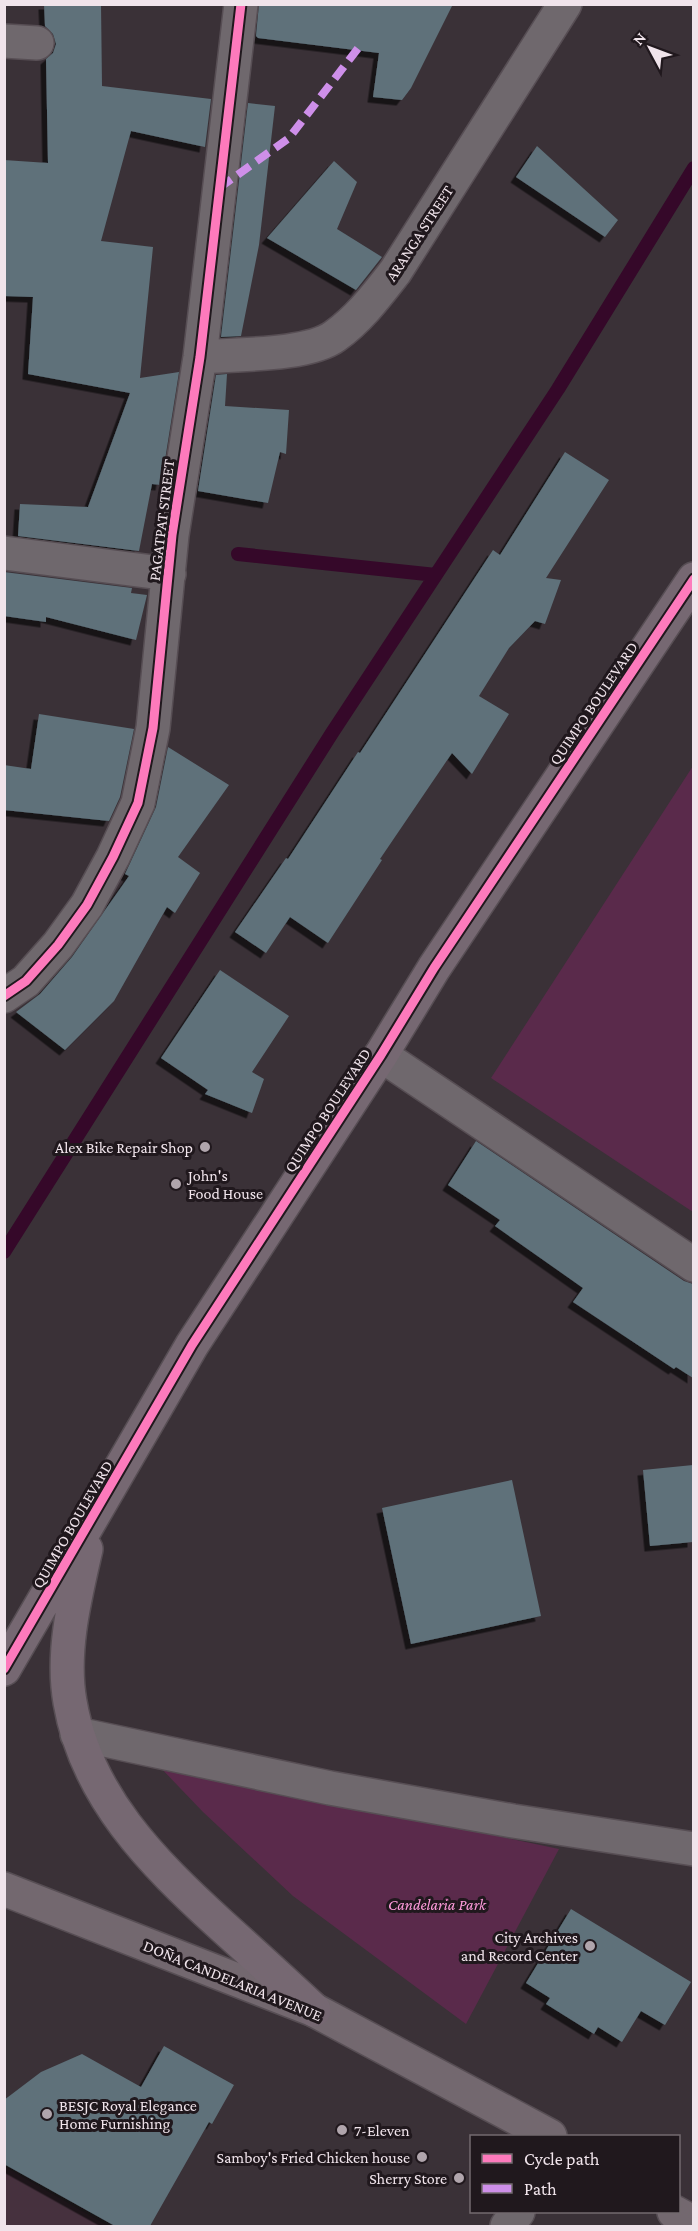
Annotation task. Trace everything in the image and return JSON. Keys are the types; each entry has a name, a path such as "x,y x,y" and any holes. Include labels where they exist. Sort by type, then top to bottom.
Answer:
{"main road":[{"name":"QUIMPO BOULEVARD","path":"5,1669 192,1345 381,1055 434,968 693,579"},
{"path":"93,1518 76,1595 68,1667 69,1701 84,1756 106,1798 136,1841 175,1883 314,2010"}],"street":[{"name":"PAGATPAT STREET","path":"4,996 26,981 58,945 87,905 114,857 138,803 153,728 172,535 200,357 241,4"},
{"name":"ARANGA STREET","path":"200,357 303,349 334,337 366,308 395,272 565,4"},
{"path":"4,41 37,43"},
{"path":"4,553 169,574"},
{"path":"381,1055 693,1265"},
{"path":"77,1734 330,1788 513,1821 693,1849"},
{"name":"DOÑA CANDELARIA AVENUE","path":"4,1889 314,2010 548,2135"},
{"path":"507,2226 517,2213"},
{"path":"677,2213 693,2223"}],"shaded area":[{"path":"5,2167 108,2226 5,2226"}],"green space":[{"path":"693,766 693,1212 491,1078"},
{"name":"Candelaria Park","path":"157,1764 559,1849 466,2024 293,1896 203,1812"}],"building":[{"path":"44,4 101,4 102,86 211,99 205,147 131,131 101,241 153,247 140,378 179,372 161,485 152,484 139,551 18,536 20,504 88,507 130,393 28,374 33,297 4,296 4,160 48,163 46,59 53,53 56,44 53,34 45,26"},
{"path":"259,4 453,4 411,88 402,100 373,97 379,53 258,38 256,36"},
{"path":"248,103 275,106 259,245 241,336 221,337"},
{"path":"537,146 618,220 605,237 516,177"},
{"path":"334,161 357,182 337,229 382,257 356,290 267,238"},
{"path":"227,374 225,406 289,410 286,454 280,452 268,503 198,491 216,375"},
{"path":"565,452 609,480 546,578 561,580 545,624 535,621 509,648 479,696 509,714 472,774 452,753 380,859 382,860 328,943 290,917 266,953 235,932 286,858 288,859 358,752 360,753 493,550 500,555"},
{"path":"4,572 132,588 131,593 147,595 136,640 46,617 46,622 4,616"},
{"path":"39,714 134,729 120,797 109,821 4,810 4,765 31,769"},
{"path":"168,747 229,785 178,857 200,873 175,913 167,907 114,1001 65,1050 16,1012 40,994 72,957 129,876 125,874 156,807"},
{"path":"220,970 289,1016 252,1072 264,1079 252,1113 205,1094 208,1090 161,1058"},
{"path":"476,1141 684,1281 693,1284 693,1378 676,1367 674,1369 573,1302 583,1288 495,1226 500,1220 448,1185"},
{"path":"693,1465 693,1542 650,1546 643,1470"},
{"path":"512,1480 541,1616 411,1644 382,1508"},
{"name":"City Archives and Record Center","path":"571,1909 691,1982 665,2025 641,2011 622,2042 598,2027 594,2034 546,2004 550,1998 526,1983"},
{"path":"164,2046 234,2085 212,2124 209,2122 150,2226 115,2226 4,2164 4,2100 41,2072 82,2054 141,2087"}],"waterway":[{"path":"4,1252 332,733 558,389 694,168"},
{"path":"238,554 436,575"}],"marked path":[{"path":"219,188 289,138 359,47"}],"cycle path":[{"path":"4,996 26,981 58,945 87,905 138,803 153,728 172,535 200,357 241,4"},
{"path":"4,1669 192,1345 381,1055 434,968 694,579"}],"place":[{"name":"Alex Bike Repair Shop","path":"205,1147"},
{"name":"John's Food House","path":"176,1184"},
{"name":"City Archives and Record Center","path":"590,1946"},
{"name":"BESJC Royal Elegance Home Furnishing","path":"47,2114"},
{"name":"7-Eleven","path":"342,2130"},
{"name":"Samboy's Fried Chicken house","path":"422,2157"},
{"name":"Sherry Store","path":"459,2178"}]}
